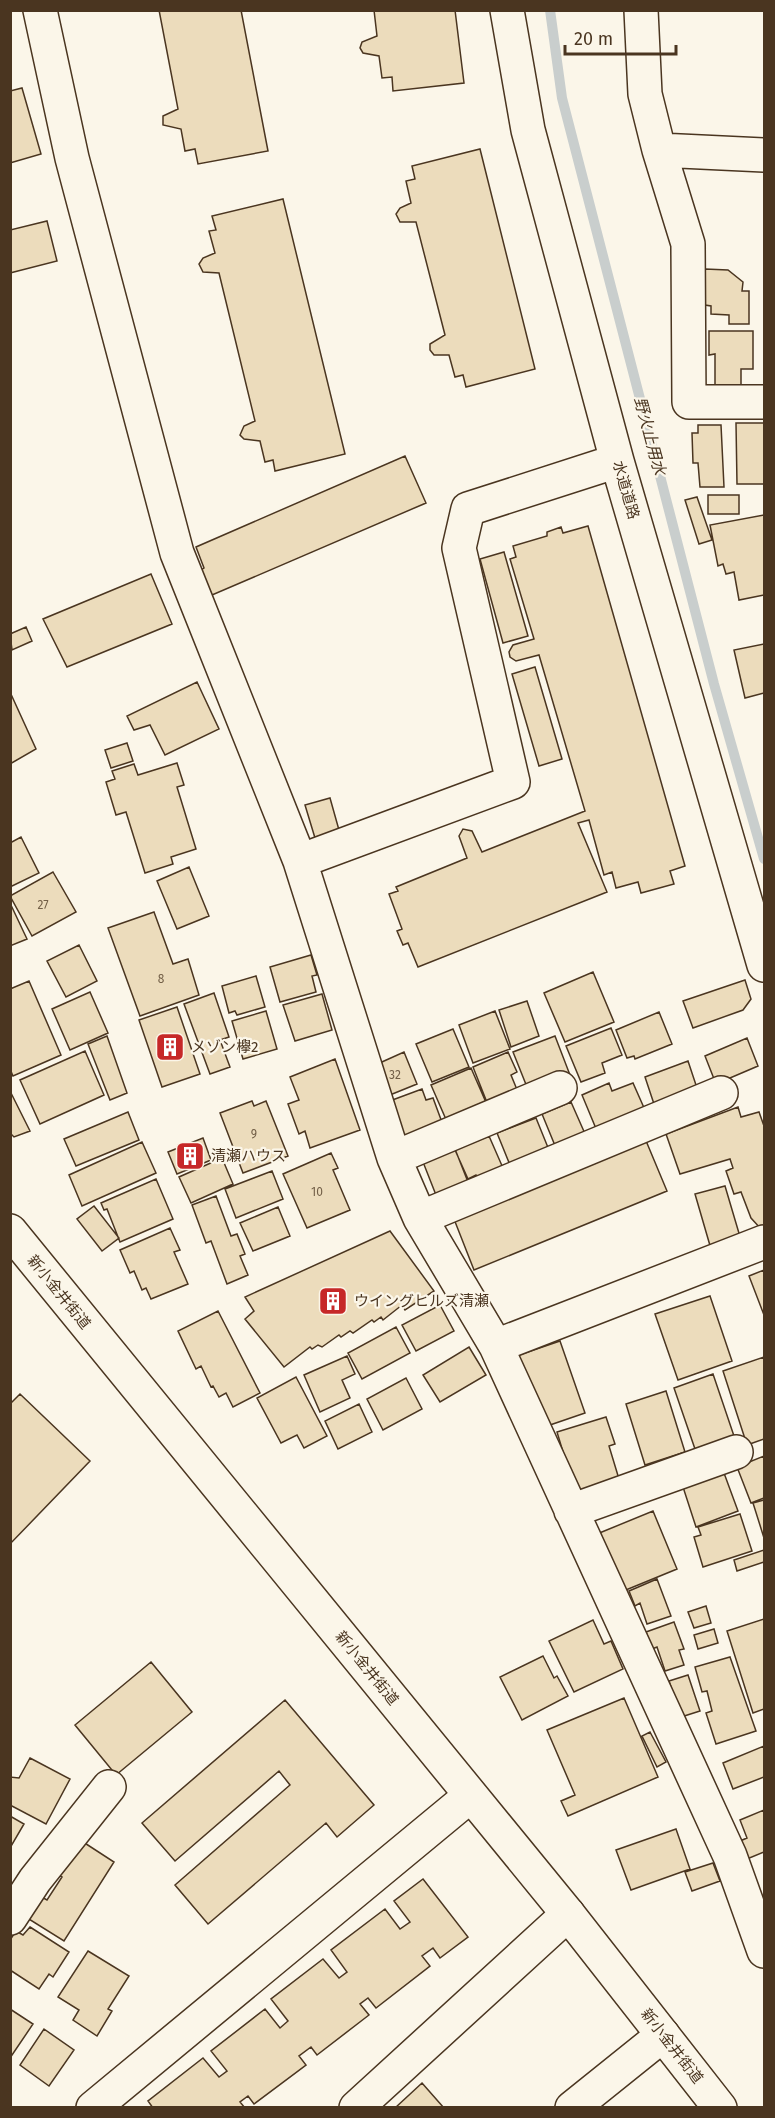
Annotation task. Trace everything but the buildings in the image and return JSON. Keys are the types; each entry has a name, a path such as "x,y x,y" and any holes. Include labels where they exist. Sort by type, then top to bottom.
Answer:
{"street":[{"path":"40,10 72,158 177,553 300,861 394,1158 420,1218 495,1346 730,1856 765,1950"},
{"name":"水道道路","path":"507,10 528,130 617,461 765,965"},
{"path":"641,10 645,94 659,150 688,244 689,402 765,402"},
{"path":"659,150 765,155"},
{"path":"300,861 513,782 459,548 468,509 617,461"},
{"path":"394,1158 560,1088"},
{"path":"420,1218 721,1093"},
{"name":"新小金井街道","path":"10,1231 568,1914 720,2108"},
{"path":"495,1346 765,1242"},
{"path":"571,1511 736,1452"},
{"path":"14,1905 109,1787"},
{"path":"93,2108 470,1796"},
{"path":"356,2108 375,2087 568,1914"},
{"path":"572,2108 663,2036"}],"waterway":[{"name":"野火止用水","path":"550,10 562,98 714,684 764,859"}],"place":[{"name":"メゾン欅2","path":"170,1047"},
{"name":"清瀬ハウス","path":"190,1156"},
{"name":"ウイングヒルズ清瀬","path":"333,1301"}]}
